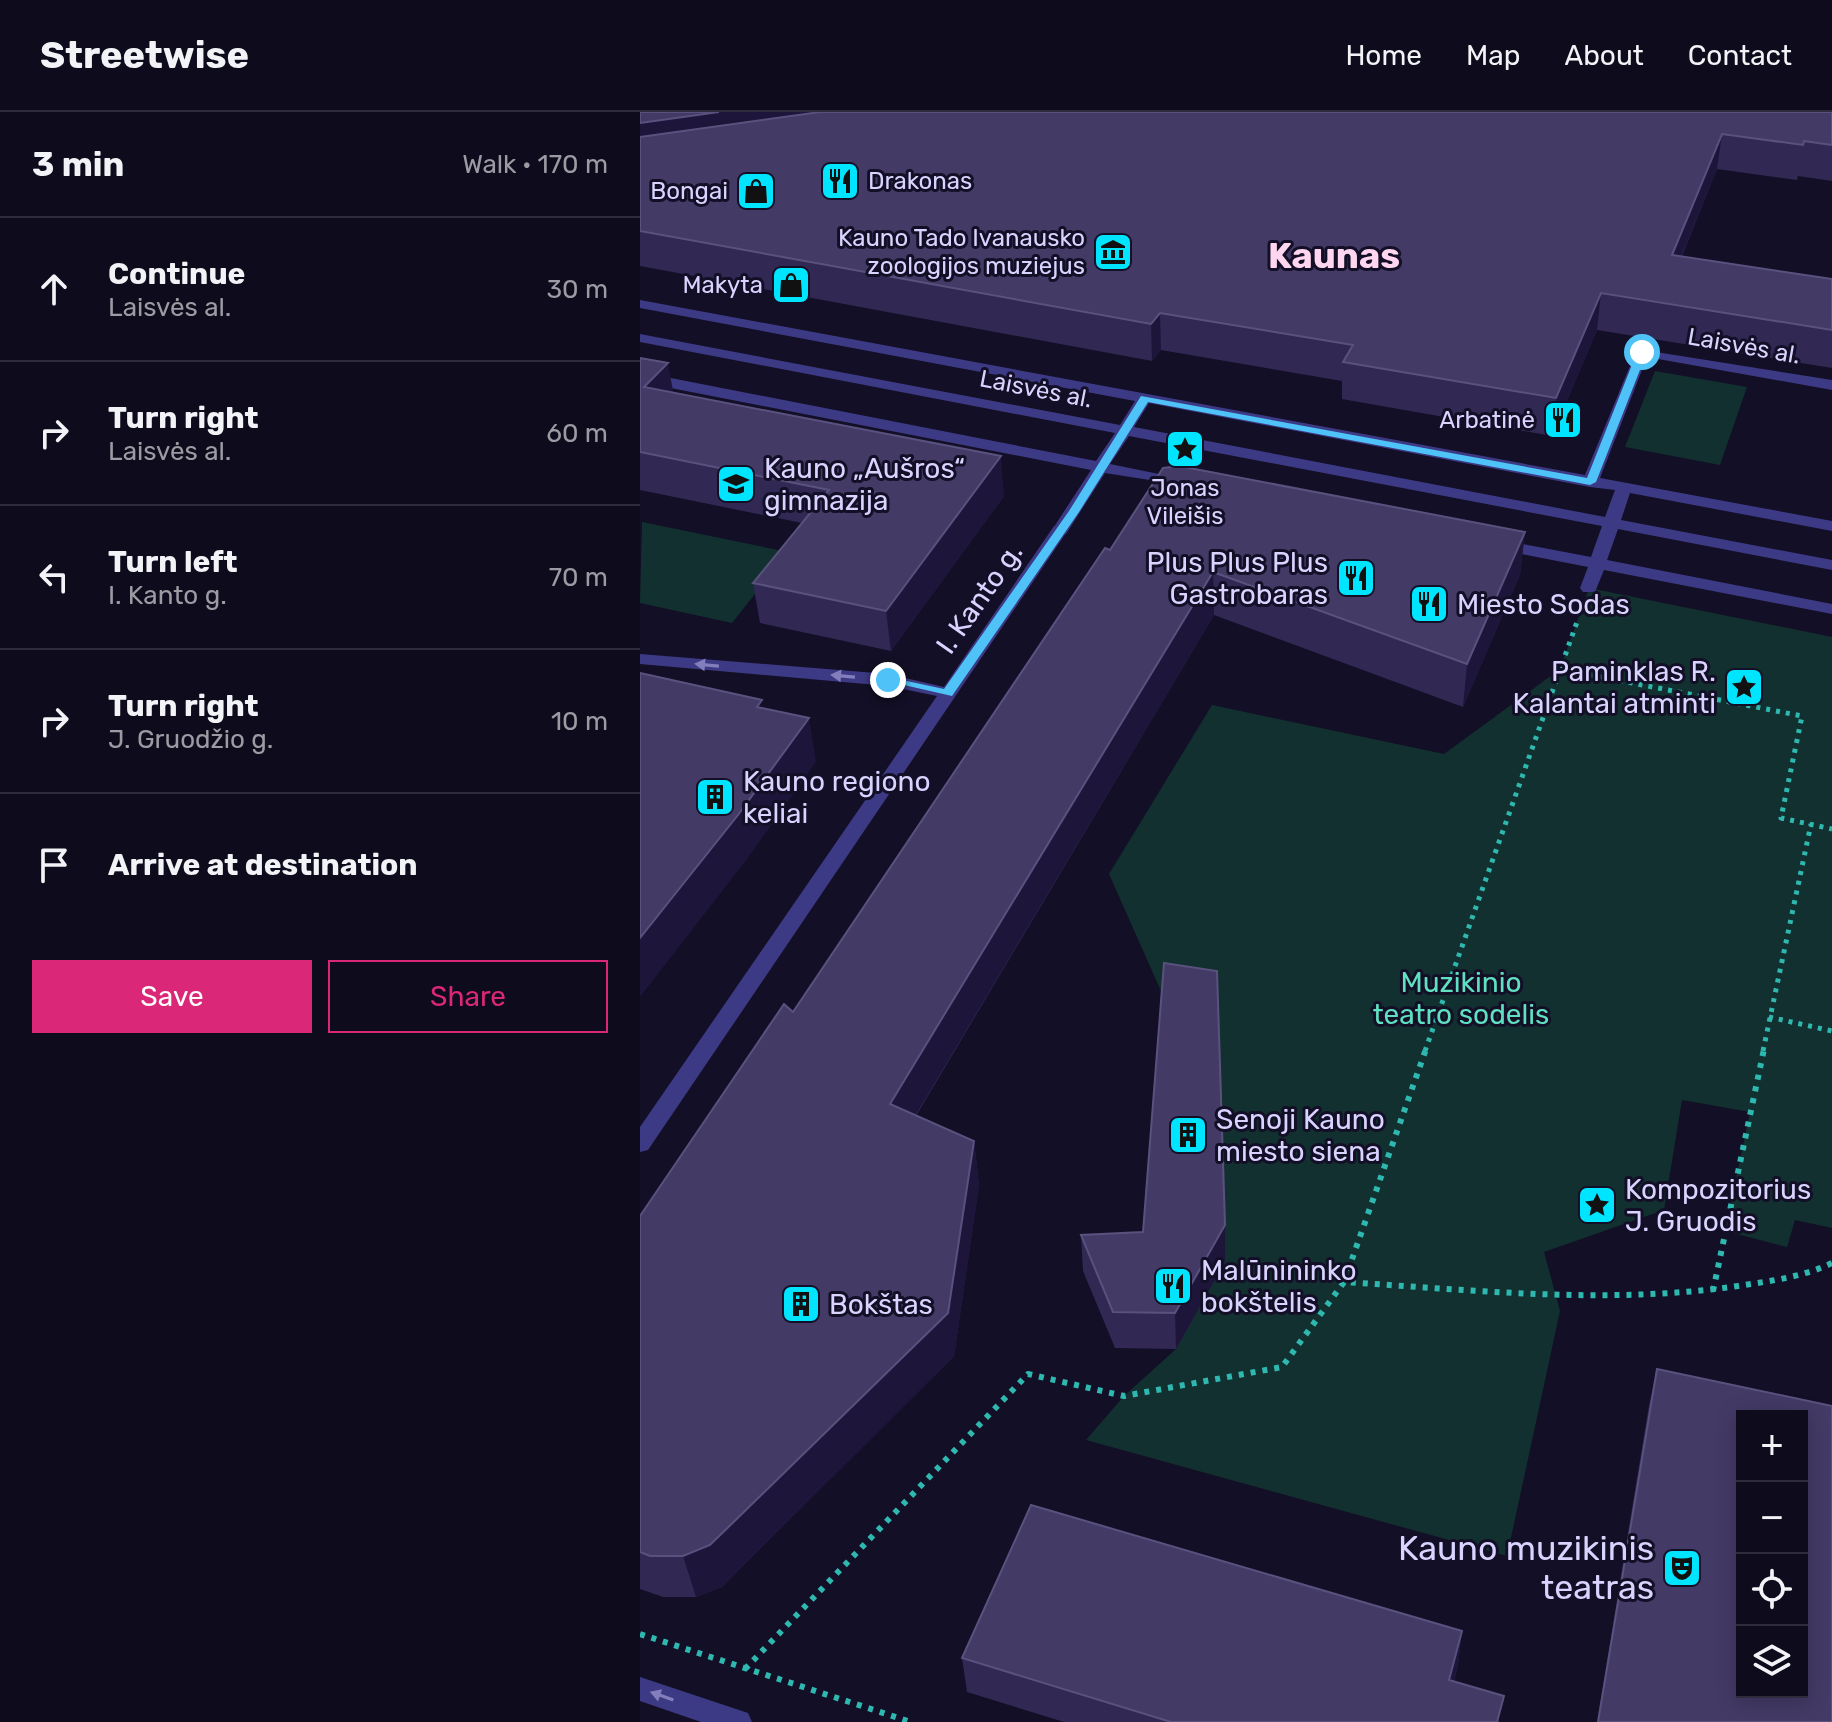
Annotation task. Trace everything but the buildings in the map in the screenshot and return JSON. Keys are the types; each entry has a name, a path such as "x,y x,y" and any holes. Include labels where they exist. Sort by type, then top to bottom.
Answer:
{"street":[{"name":"Laisvės al.","path":"640,304 1832,526"},
{"name":"Laisvės al.","path":"640,338 1832,565"},
{"name":"Laisvės al.","path":"1590,482 1642,352 1832,385"},
{"path":"640,377 1195,485"},
{"name":"I. Kanto g.","path":"640,1144 1060,530 1145,398"},
{"path":"1589,588 1624,487"},
{"path":"1473,539 1832,609"},
{"path":"640,659 888,680 947,693"},
{"path":"640,1689 738,1722"}],"path":[{"path":"745,1669 1028,1374 1124,1396 1282,1367 1344,1282 1589,588"},
{"path":"1560,669 1802,716 1781,818 1832,829"},
{"path":"1713,1291 1811,824"},
{"path":"1769,1017 1832,1031"},
{"path":"1344,1282 1622,1296 1713,1291 1815,1272 1832,1263"},
{"path":"640,1634 911,1722"}],"green space":[{"path":"1655,371 1747,387 1720,465 1625,447"},
{"path":"642,522 788,552 732,623 640,603"},
{"name":"Muzikinio teatro sodelis","path":"1589,588 1832,637 1832,1228 1795,1220 1787,1247 1725,1231 1750,1112 1682,1100 1664,1210 1544,1252 1560,1311 1507,1556 1086,1440 1124,1396 1176,1349 1165,1000 1109,874 1212,705 1444,754 1560,669"}],"place":[{"name":"Drakonas","path":"840,181"},
{"name":"Bongai","path":"756,191"},
{"name":"Kauno Tado Ivanausko zoologijos muziejus","path":"1113,252"},
{"name":"Makyta","path":"791,285"},
{"name":"Arbatinė","path":"1563,420"},
{"name":"Jonas Vileišis","path":"1185,449"},
{"name":"Kauno „Aušros“ gimnazija","path":"736,484"},
{"name":"Plus Plus Plus Gastrobaras","path":"1356,578"},
{"name":"Miesto Sodas","path":"1429,604"},
{"name":"Paminklas R. Kalantai atminti","path":"1744,687"},
{"name":"Kauno regiono keliai","path":"715,797"},
{"name":"Senoji Kauno miesto siena","path":"1188,1135"},
{"name":"Kompozitorius J. Gruodis","path":"1597,1205"},
{"name":"Malūnininko bokštelis","path":"1173,1286"},
{"name":"Bokštas","path":"801,1304"},
{"name":"Kauno muzikinis teatras","path":"1682,1568"}],"district":[{"name":"Kaunas","path":"1334,255"}],"route":[{"path":"888,680 947,693 1074,512 1145,398 1590,482 1642,352"}]}
